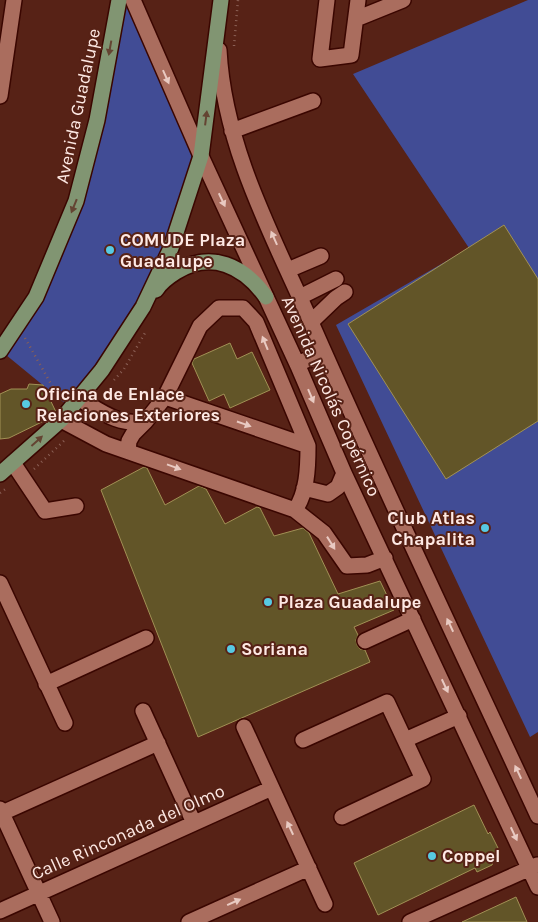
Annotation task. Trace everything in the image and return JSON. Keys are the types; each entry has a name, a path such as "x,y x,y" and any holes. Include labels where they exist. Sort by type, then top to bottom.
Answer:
{"main road":[{"name":"Avenida Guadalupe","path":"0,351 36,297 76,201 97,120 119,0"},
{"path":"143,307 171,248 201,156 221,0"},
{"path":"0,474 61,420 102,370 143,307 159,285 168,277 190,265 217,262 248,276 266,297"}],"street":[{"path":"0,96 14,0"},
{"name":"Avenida Nicolás Copérnico","path":"133,0 201,156 298,366 344,472 459,716 534,866 538,887"},
{"path":"327,0 320,59 351,56 358,0"},
{"path":"356,19 403,0"},
{"name":"Avenida Nicolás Copérnico","path":"217,26 220,71 228,114 240,158 331,369 538,816"},
{"path":"232,131 313,101"},
{"path":"288,270 321,256"},
{"path":"300,297 336,280"},
{"path":"311,322 345,292"},
{"path":"128,451 129,441 133,434 165,397 200,326 219,308 244,308 256,322 308,446 308,467 302,501 295,510"},
{"path":"298,366 303,361 311,359 331,369"},
{"path":"165,397 308,446"},
{"path":"78,398 116,420 132,424 145,422"},
{"path":"61,420 106,444 295,510 324,533 347,566 367,565 385,558"},
{"path":"13,462 45,510 76,506"},
{"path":"304,488 328,494 338,487 344,472"},
{"path":"0,584 64,723"},
{"path":"365,641 413,619"},
{"path":"46,684 146,638"},
{"path":"303,740 387,702 423,779 342,817"},
{"path":"144,711 194,823"},
{"path":"405,740 459,716"},
{"path":"244,727 325,904"},
{"path":"52,922 1,812 158,744"},
{"name":"Calle Rinconada del Olmo","path":"0,911 272,788"},
{"path":"410,922 438,916 534,866"},
{"path":"189,922 308,868"}],"path":[{"path":"18,326 55,391 78,398"}],"shaded area":[{"name":"COMUDE Plaza Guadalupe","path":"120,0 131,0 199,157 143,307 67,405 0,350 77,202"},
{"name":"Club Atlas Chapalita","path":"528,0 538,0 538,732 530,737 336,325 469,248 353,74"}],"building":[{"path":"504,225 538,279 538,421 446,479 348,324"},
{"path":"230,343 237,359 252,352 270,390 230,408 224,394 209,401 192,363 194,359"},
{"name":"Oficina de Enlace Relaciones Exteriores","path":"29,384 43,385 56,412 48,419 9,438 0,439 0,394 11,389 27,389"},
{"name":"Plaza Guadalupe","path":"144,467 147,468 165,505 199,486 206,489 225,524 257,507 260,508 274,536 303,528 309,533 338,594 380,581 394,610 354,627 358,635 357,645 360,649 365,650 370,662 198,737 101,490"},
{"name":"Coppel","path":"474,805 488,834 490,832 498,848 492,865 477,872 475,868 378,915 354,863"},
{"path":"516,897 527,922 462,922"}],"place":[{"name":"COMUDE Plaza Guadalupe","path":"110,250"},
{"name":"Oficina de Enlace Relaciones Exteriores","path":"26,404"},
{"name":"Club Atlas Chapalita","path":"485,528"},
{"name":"Plaza Guadalupe","path":"268,602"},
{"name":"Soriana","path":"231,649"},
{"name":"Coppel","path":"432,856"}]}
